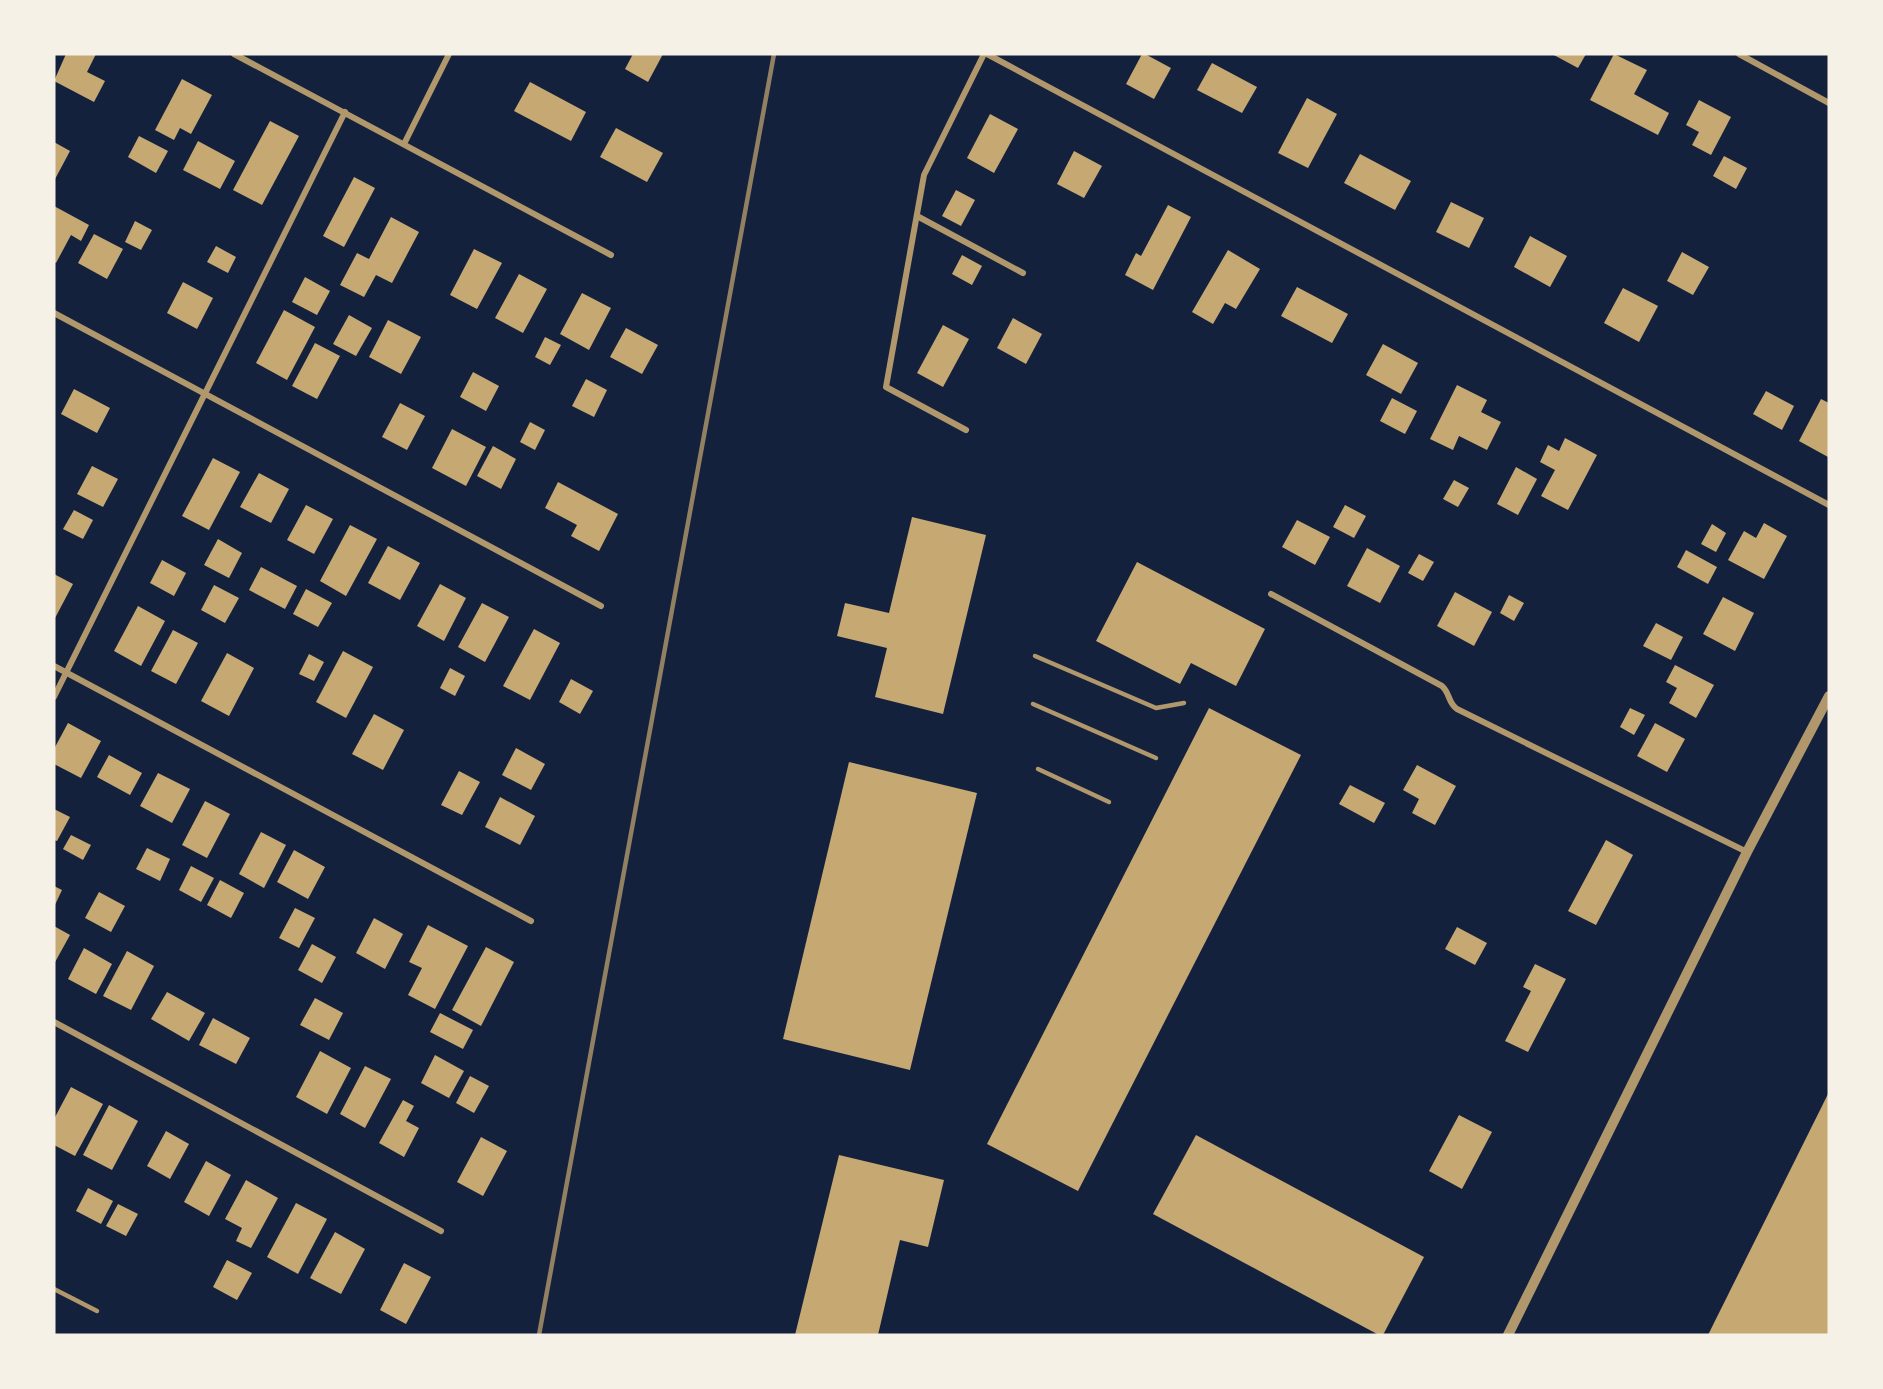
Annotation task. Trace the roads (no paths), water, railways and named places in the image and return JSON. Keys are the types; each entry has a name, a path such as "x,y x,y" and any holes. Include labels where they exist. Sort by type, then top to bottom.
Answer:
{"street":[{"path":"234,54 611,255"},
{"path":"404,144 449,54"},
{"path":"966,430 886,387 924,176 985,54 1829,505"},
{"path":"1739,54 1829,103"},
{"path":"54,697 345,112"},
{"path":"917,216 1023,273"},
{"path":"54,313 601,606"},
{"path":"1271,594 1442,686 1447,691 1451,705 1457,709 1747,852"},
{"path":"54,666 531,921"},
{"path":"1508,1335 1747,852 1829,696"},
{"path":"54,1022 441,1231"}],"lane":[{"path":"1035,657 1156,708 1185,703"},
{"path":"1032,704 1156,758"},
{"path":"1038,769 1109,802"},
{"path":"54,1289 97,1311"}],"railway":[{"path":"539,1335 774,54"}]}
